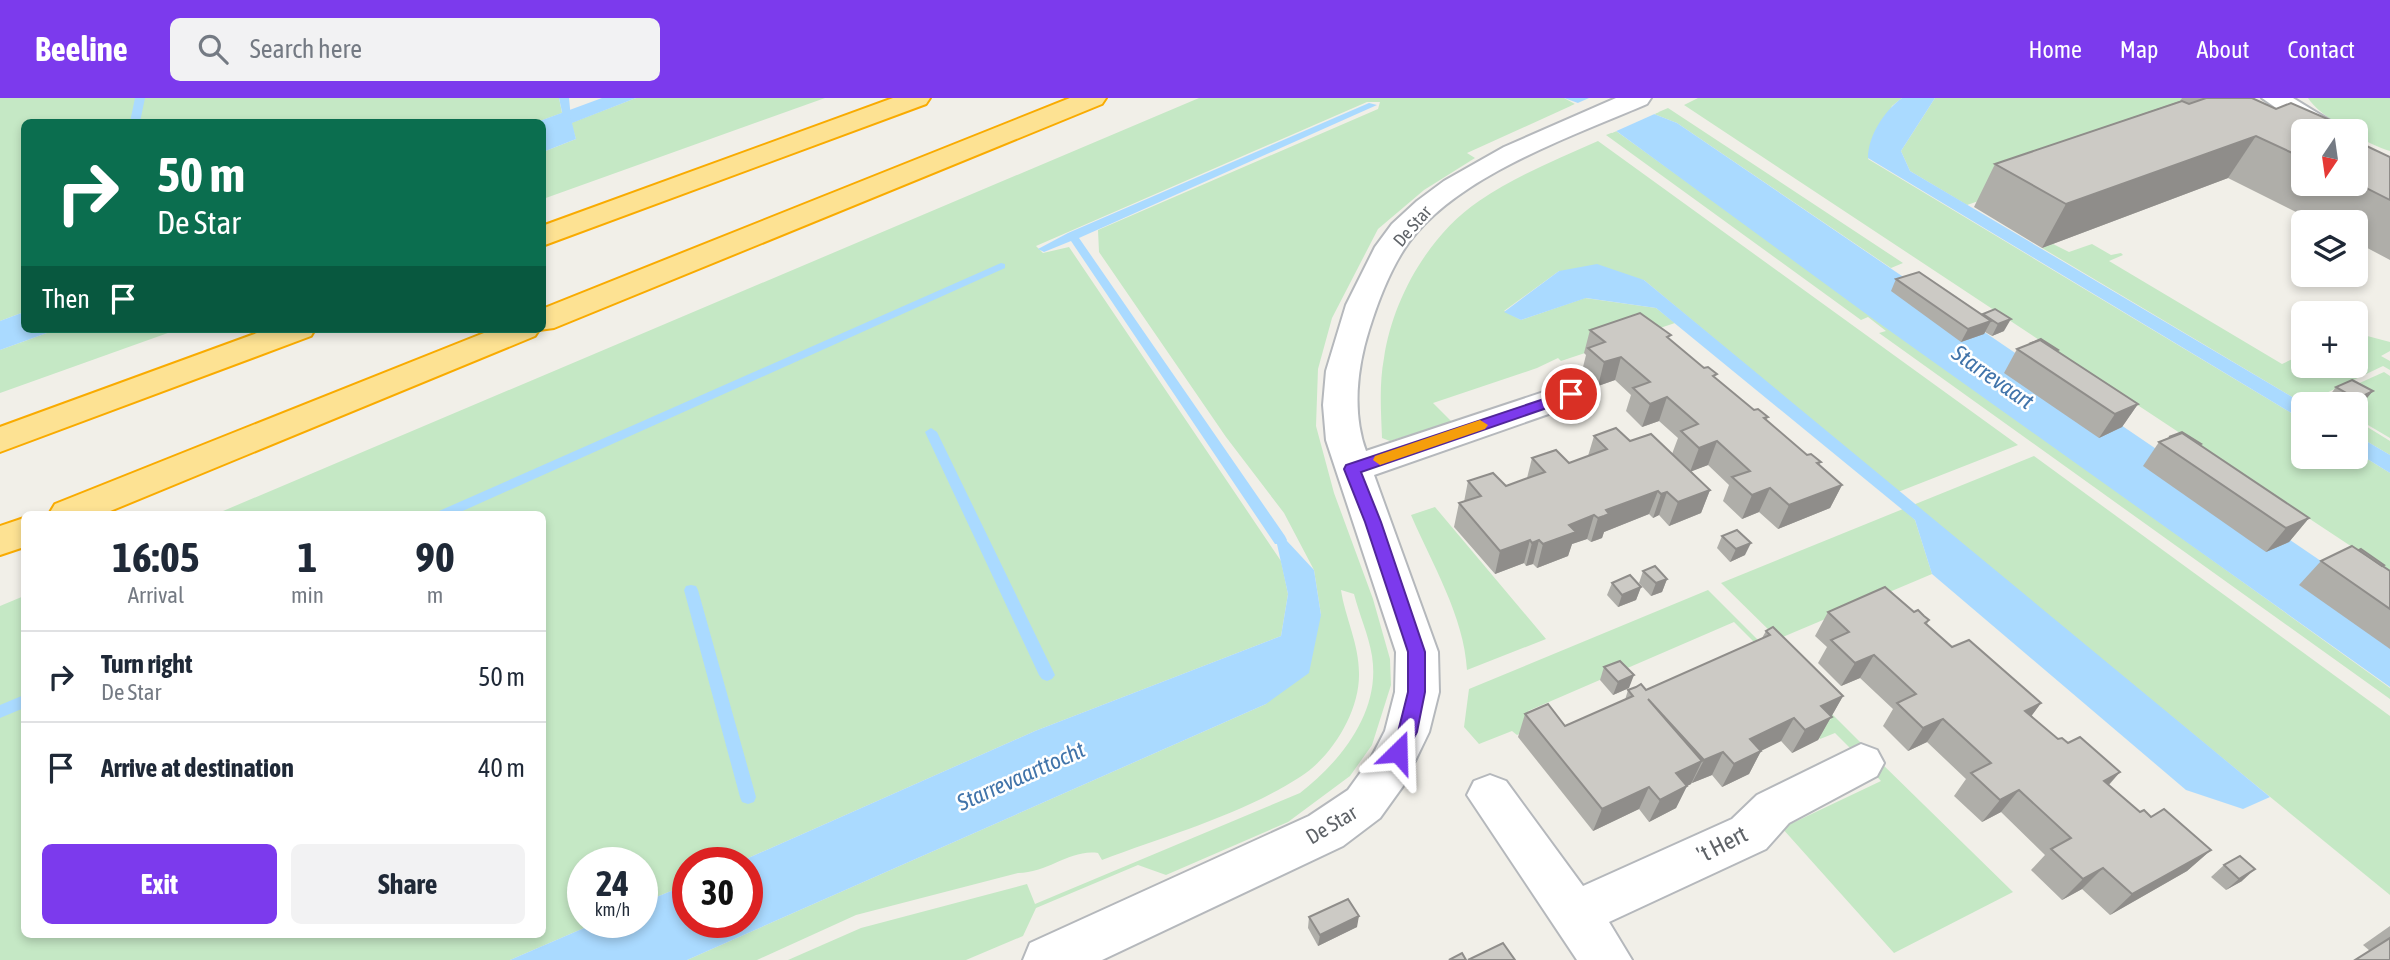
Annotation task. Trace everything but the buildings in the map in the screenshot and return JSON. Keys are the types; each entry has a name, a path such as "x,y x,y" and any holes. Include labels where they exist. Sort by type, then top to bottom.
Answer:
{"highway":[{"path":"546,236 917,98"},
{"path":"546,319 1093,98"},
{"path":"0,440 288,333"},
{"path":"75,511 513,333"},
{"path":"0,541 21,533"}],"street":[{"name":"De Star","path":"1048,960 1326,831 1364,804 1388,772 1408,732 1416,692 1417,652 1352,469 1339,412 1344,360 1356,319 1373,281 1401,233 1437,198 1488,167 1638,98"},
{"path":"2275,98 2308,119"},
{"path":"1352,469 1571,394"},
{"name":"'t Hert","path":"1574,914 1749,834 1773,809 1861,763"},
{"path":"1490,794 1607,960"}],"green space":[{"path":"0,98 559,98 562,113 545,119 21,119 21,313 0,321"},
{"path":"636,98 825,98 546,198 546,151 576,139 571,123"},
{"path":"1199,98 1564,98 1575,104 1467,153 1475,158 1424,190 1378,229 1332,318 1318,369 1316,426 1334,493 1373,599 1390,659 1391,685 1372,745 1350,776 1288,822 1166,875 1138,865 1036,908 1023,936 966,960 788,960 861,928 1027,884 1035,904 1300,793 1343,751 1364,716 1370,697 1373,677 1369,641 1354,594 1341,590 1358,662 1355,702 1333,745 1323,758 1300,777 1253,802 1204,823 1102,860 1098,853 1078,854 1029,872 856,915 757,960 687,960 737,938 763,938 763,926 1266,704 1321,615 1314,570 1284,513 1226,437 1099,252 1098,230 1378,109 1380,102 1367,102 1036,246 1043,253 1069,247 1281,561 1288,594 1281,636 1035,731 763,851 763,847 672,847 672,891 658,896 658,847 567,847 567,935 510,960 0,960 0,606 21,597 21,938 546,938 546,511 223,511"},
{"path":"1698,98 1902,98 1892,106 1868,159 2291,413 2291,469 2368,469 2368,459 2390,473 2390,572 1684,105"},
{"path":"1935,98 2240,98 2166,137 1967,205 1910,171 1901,151"},
{"path":"2308,98 2390,98 2390,151 2368,142 2368,119 2332,119"},
{"path":"1668,108 1903,263 1891,268 1677,123 1654,114"},
{"path":"1616,131 2390,688 2390,699 1879,333 1886,331 1868,317 1861,320 1606,135"},
{"path":"1598,141 2018,445 1898,492 1644,280 1559,271 1504,311 1521,320 1585,298 1656,308 1675,323 1561,361 1558,358 1537,368 1433,403 1452,422 1390,441 1382,438 1381,378 1389,335 1405,291 1429,250 1444,231 1479,201 1522,176"},
{"path":"2053,244 2069,252 2092,244 2111,255 2121,253 2123,255 2109,261 2282,364 2291,360 2291,378 2358,378 2328,392 2291,392 2291,396 2042,248"},
{"path":"47,333 168,333 0,393 0,350"},
{"path":"2368,336 2390,342 2390,351 2381,356 2390,361 2390,370 2383,366 2368,373"},
{"path":"2384,372 2390,376 2390,438 2368,425 2368,392 2340,392"},
{"path":"2368,427 2390,441 2390,455 2368,442"},
{"path":"2034,456 2390,716 2390,895 1913,505"},
{"path":"1435,507 1546,639 1467,670 1465,650 1453,610 1411,515"},
{"path":"1903,509 1915,520 1932,574 1778,639 1721,583"},
{"path":"1708,590 1870,752 1859,757 1835,733 1820,739 1812,730 1831,719 1734,622 1528,711 1538,725 1517,735 1512,731 1479,744 1464,727 1469,689"},
{"path":"1878,760 2013,892 1894,953 1782,828 1881,781 1867,766"}],"water":[{"path":"602,98 636,98 572,123 576,139 546,151 545,119"},
{"name":"Starrevaart","path":"1564,98 1632,98 1654,114 1677,123 2390,608 2390,687 1869,316 1578,103"},
{"path":"1902,98 1935,98 1901,151 1910,171 2291,396 2291,413 1868,158 1878,125"},
{"path":"1597,264 1644,280 2270,797 2243,809 2186,790 1932,574 1915,520 1656,308 1586,298 1521,320 1504,312 1559,271"},
{"path":"21,313 21,333 47,333 0,350 0,321"},
{"path":"2368,442 2390,455 2390,473 2368,459"},
{"name":"Starrevaarttocht","path":"1273,526 1314,570 1321,615 1309,673 1266,704 763,926 763,851 1035,731 1281,636 1288,594"},
{"path":"672,891 672,938 737,938 687,960 510,960 567,935 567,938 658,938 658,896"}],"pier":[{"path":"1589,98 1638,98 1659,112 1612,133 1578,107 1571,106"}],"waterway":[{"path":"136,119 140,98"},
{"path":"564,98 568,117"},
{"path":"1073,236 1372,105"},
{"path":"1044,249 1073,236"},
{"path":"1073,236 1280,540"},
{"path":"451,511 1001,266"},
{"path":"931,432 1047,675"},
{"path":"691,590 748,797"},
{"path":"0,712 21,702"}],"slow traffic":[{"path":"1380,460 1480,425"}],"route":[{"path":"1398,752 1408,732 1416,692 1417,652 1352,469 1571,394"}]}
